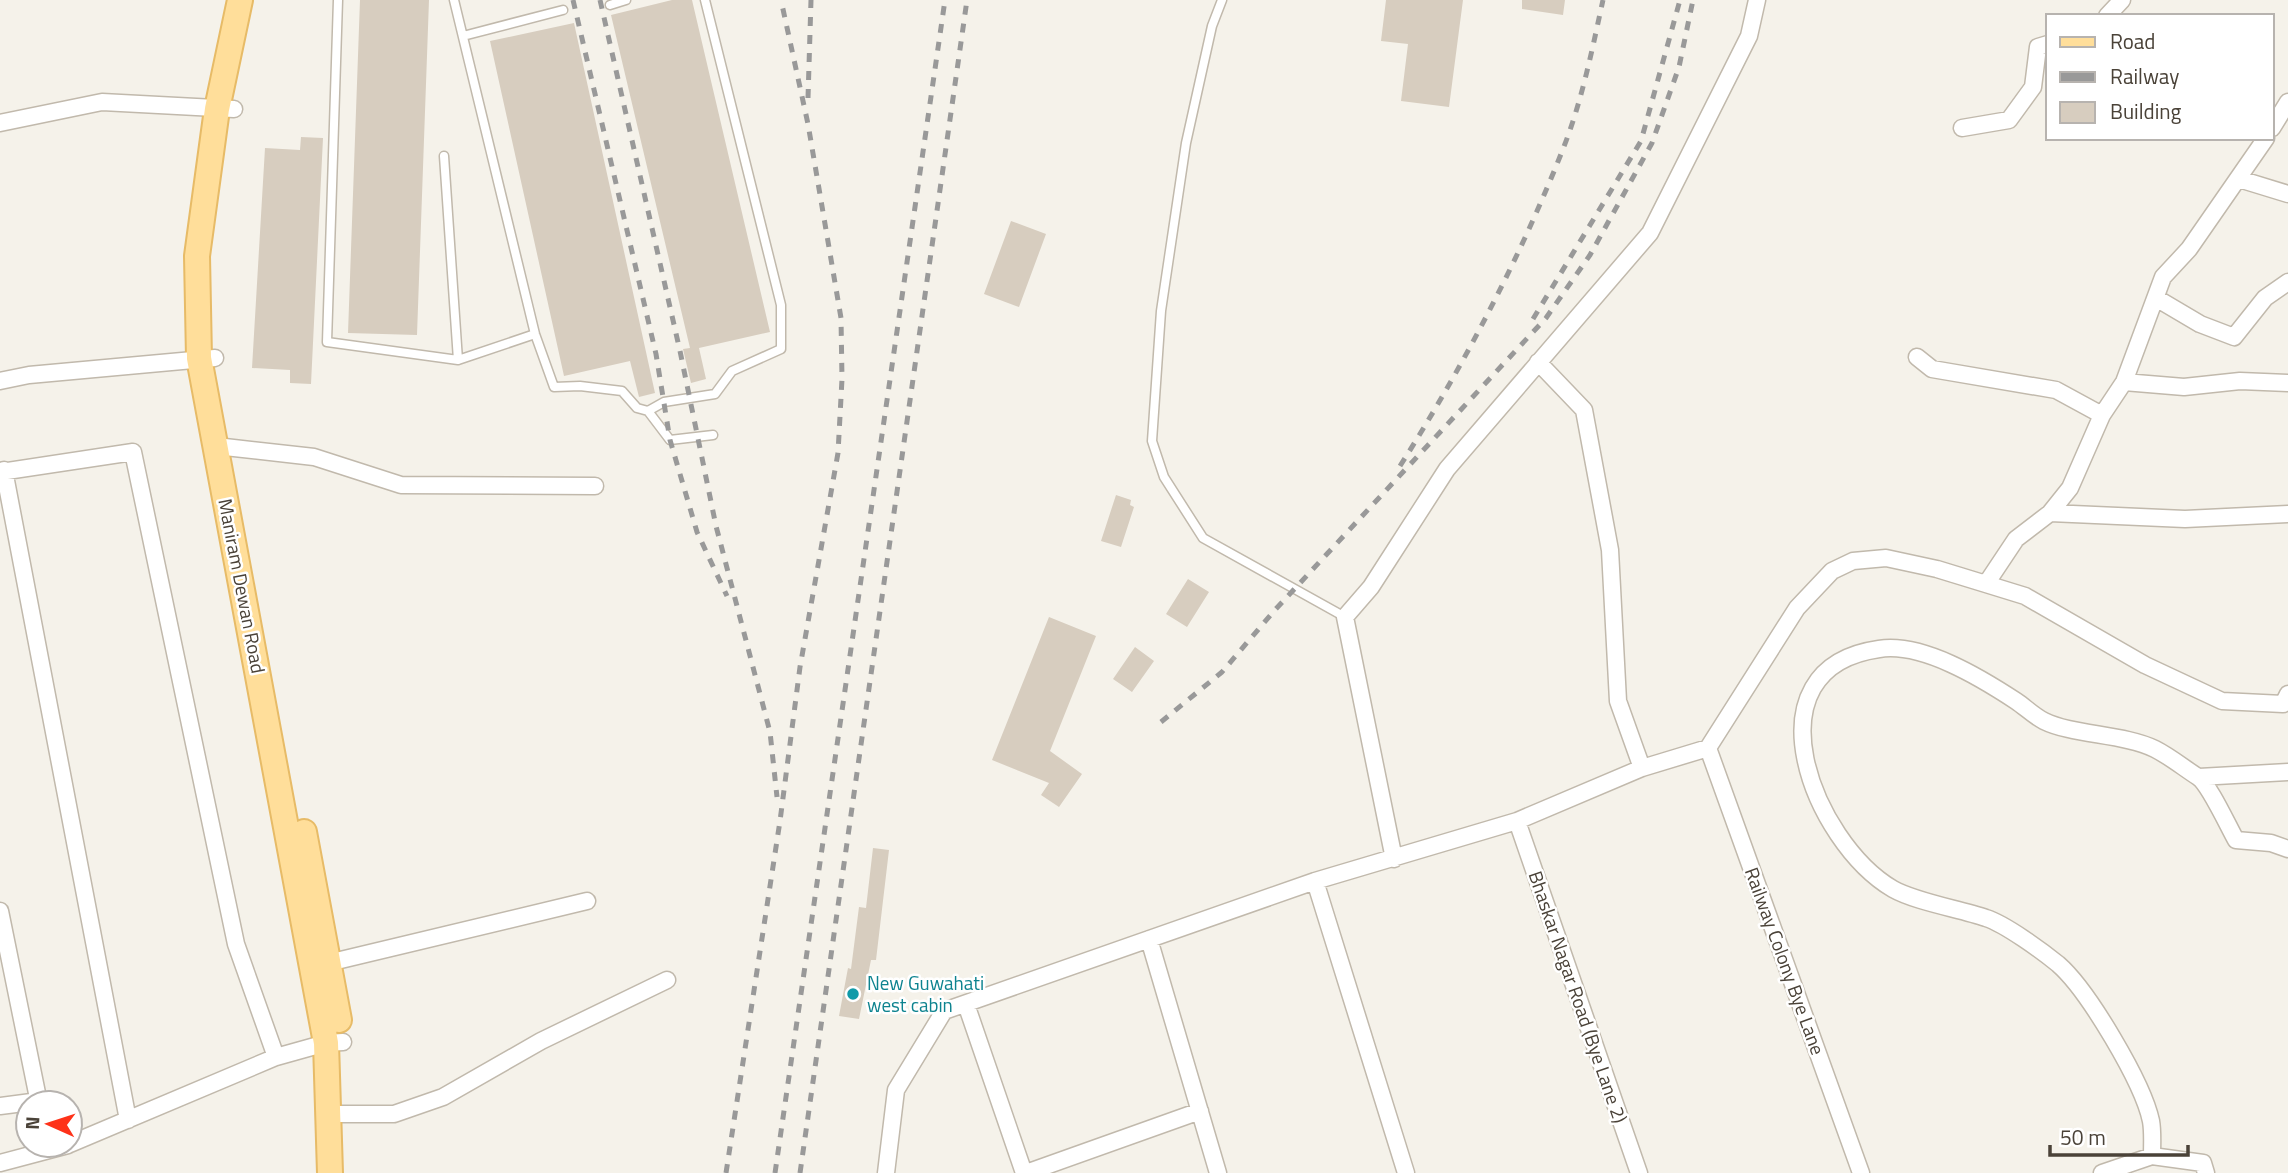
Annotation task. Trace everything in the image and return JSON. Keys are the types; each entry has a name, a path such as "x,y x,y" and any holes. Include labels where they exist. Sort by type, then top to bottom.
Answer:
{"main road":[{"name":"Maniram Dewan Road","path":"240,0 225,109 197,256 207,358 334,1042"},
{"name":"Maniram Dewan Road","path":"225,109 257,0"},
{"name":"Maniram Dewan Road","path":"224,447 328,963 337,1114 345,1173"},
{"name":"Maniram Dewan Road","path":"330,1173 337,1114"}],"street":[{"path":"1394,859 1345,617 1371,587 1447,469 1650,233 1749,36 1757,0"},
{"path":"2110,14 2122,0"},
{"path":"1962,128 2009,120 2033,87 2038,47 2046,45"},
{"path":"0,123 102,102 225,109"},
{"path":"2274,125 2288,102"},
{"path":"1986,584 2016,539 2050,513 2070,488 2102,415 2124,382 2164,277 2189,249 2265,140"},
{"path":"2239,179 2288,194"},
{"path":"2156,298 2200,324 2234,337 2265,298 2288,282"},
{"path":"1917,357 1932,369 2056,390 2102,415"},
{"path":"0,381 29,375 207,358"},
{"path":"1538,362 1584,410 1610,550 1618,701 1642,768"},
{"path":"2124,382 2184,387 2240,381 2288,383"},
{"path":"224,447 314,457 401,485 595,486"},
{"path":"128,1120 2,471 133,452 236,944 276,1057"},
{"path":"2050,513 2185,519 2288,514"},
{"path":"886,1173 896,1090 944,1011 1315,881 1517,821 1642,768 1708,748 1797,608 1832,571 1853,561 1886,558 1937,569 2025,596 2145,665 2222,701 2283,704 2288,694"},
{"path":"2152,1156 2151,1122 2136,1083 2099,1017 2059,965 1990,919 1894,889 1858,859 1836,833 1807,768 1803,733 1805,704 1815,681 1829,666 1857,652 1890,647 1948,662 2015,700 2045,722 2154,748 2199,777 2236,840 2271,843 2288,849"},
{"name":"Railway Colony Bye Lane","path":"1708,748 1861,1173"},
{"path":"2199,777 2288,772"},
{"name":"Bhaskar Nagar Road (Bye Lane 2)","path":"1517,821 1639,1173"},
{"path":"1315,881 1406,1173"},
{"path":"328,963 587,901"},
{"path":"0,911 36,1089"},
{"path":"1149,939 1218,1173"},
{"path":"337,1114 394,1114 443,1097 541,1041 667,980"},
{"path":"966,1004 1025,1173 1200,1111"},
{"path":"84,1139 276,1057 334,1042"},
{"path":"2102,1173 2152,1156 2203,1163 2206,1173"}],"lane":[{"path":"338,0 327,342 458,360 535,334"},
{"path":"454,0 535,334 554,387 580,386 622,391 637,408 649,411 670,440 713,435"},
{"path":"610,5 626,0"},
{"path":"649,411 664,402 715,394 732,372 781,349 781,305 705,0"},
{"path":"1222,0 1212,26 1186,143 1161,311 1152,441 1164,477 1203,538 1345,617"},
{"path":"463,36 563,10"},
{"path":"444,156 458,360"}],"building":[{"path":"360,0 429,0 417,335 348,333"},
{"path":"672,0 692,0 770,332 699,348 706,379 691,383 683,349 690,348 611,15"},
{"path":"1386,0 1463,0 1449,107 1401,101 1408,44 1381,41"},
{"path":"1522,0 1565,0 1563,15 1522,9"},
{"path":"574,23 655,393 639,397 630,361 564,376 490,41"},
{"path":"301,137 323,138 311,384 290,383 290,370 252,368 265,148 300,150"},
{"path":"1011,221 1046,234 1019,307 984,294"},
{"path":"1116,495 1131,500 1130,505 1134,507 1121,547 1101,541"},
{"path":"1188,579 1209,592 1187,627 1166,614"},
{"path":"1049,617 1096,636 1050,751 1082,774 1059,807 1041,795 1049,783 992,760"},
{"path":"1135,647 1154,661 1132,692 1113,679"},
{"path":"873,848 889,850 876,960 871,960 859,1019 839,1016 848,968 851,969 859,907 866,908"}],"railway":[{"path":"573,0 656,354 670,440 697,532 727,596"},
{"path":"600,0 680,351 716,526 770,732 777,797"},
{"path":"726,1173 780,821 800,667 838,453 842,379 841,318 808,124 781,0"},
{"path":"808,98 811,0"},
{"path":"775,1173 945,0"},
{"path":"800,1173 967,0"},
{"path":"1400,466 1489,311 1546,190 1576,112 1603,0"},
{"path":"1533,319 1641,141 1680,0"},
{"path":"1161,722 1222,672 1274,611 1546,318 1590,255 1652,143 1679,67 1693,0"}],"place":[{"name":"New Guwahati west cabin","path":"853,994"}]}
